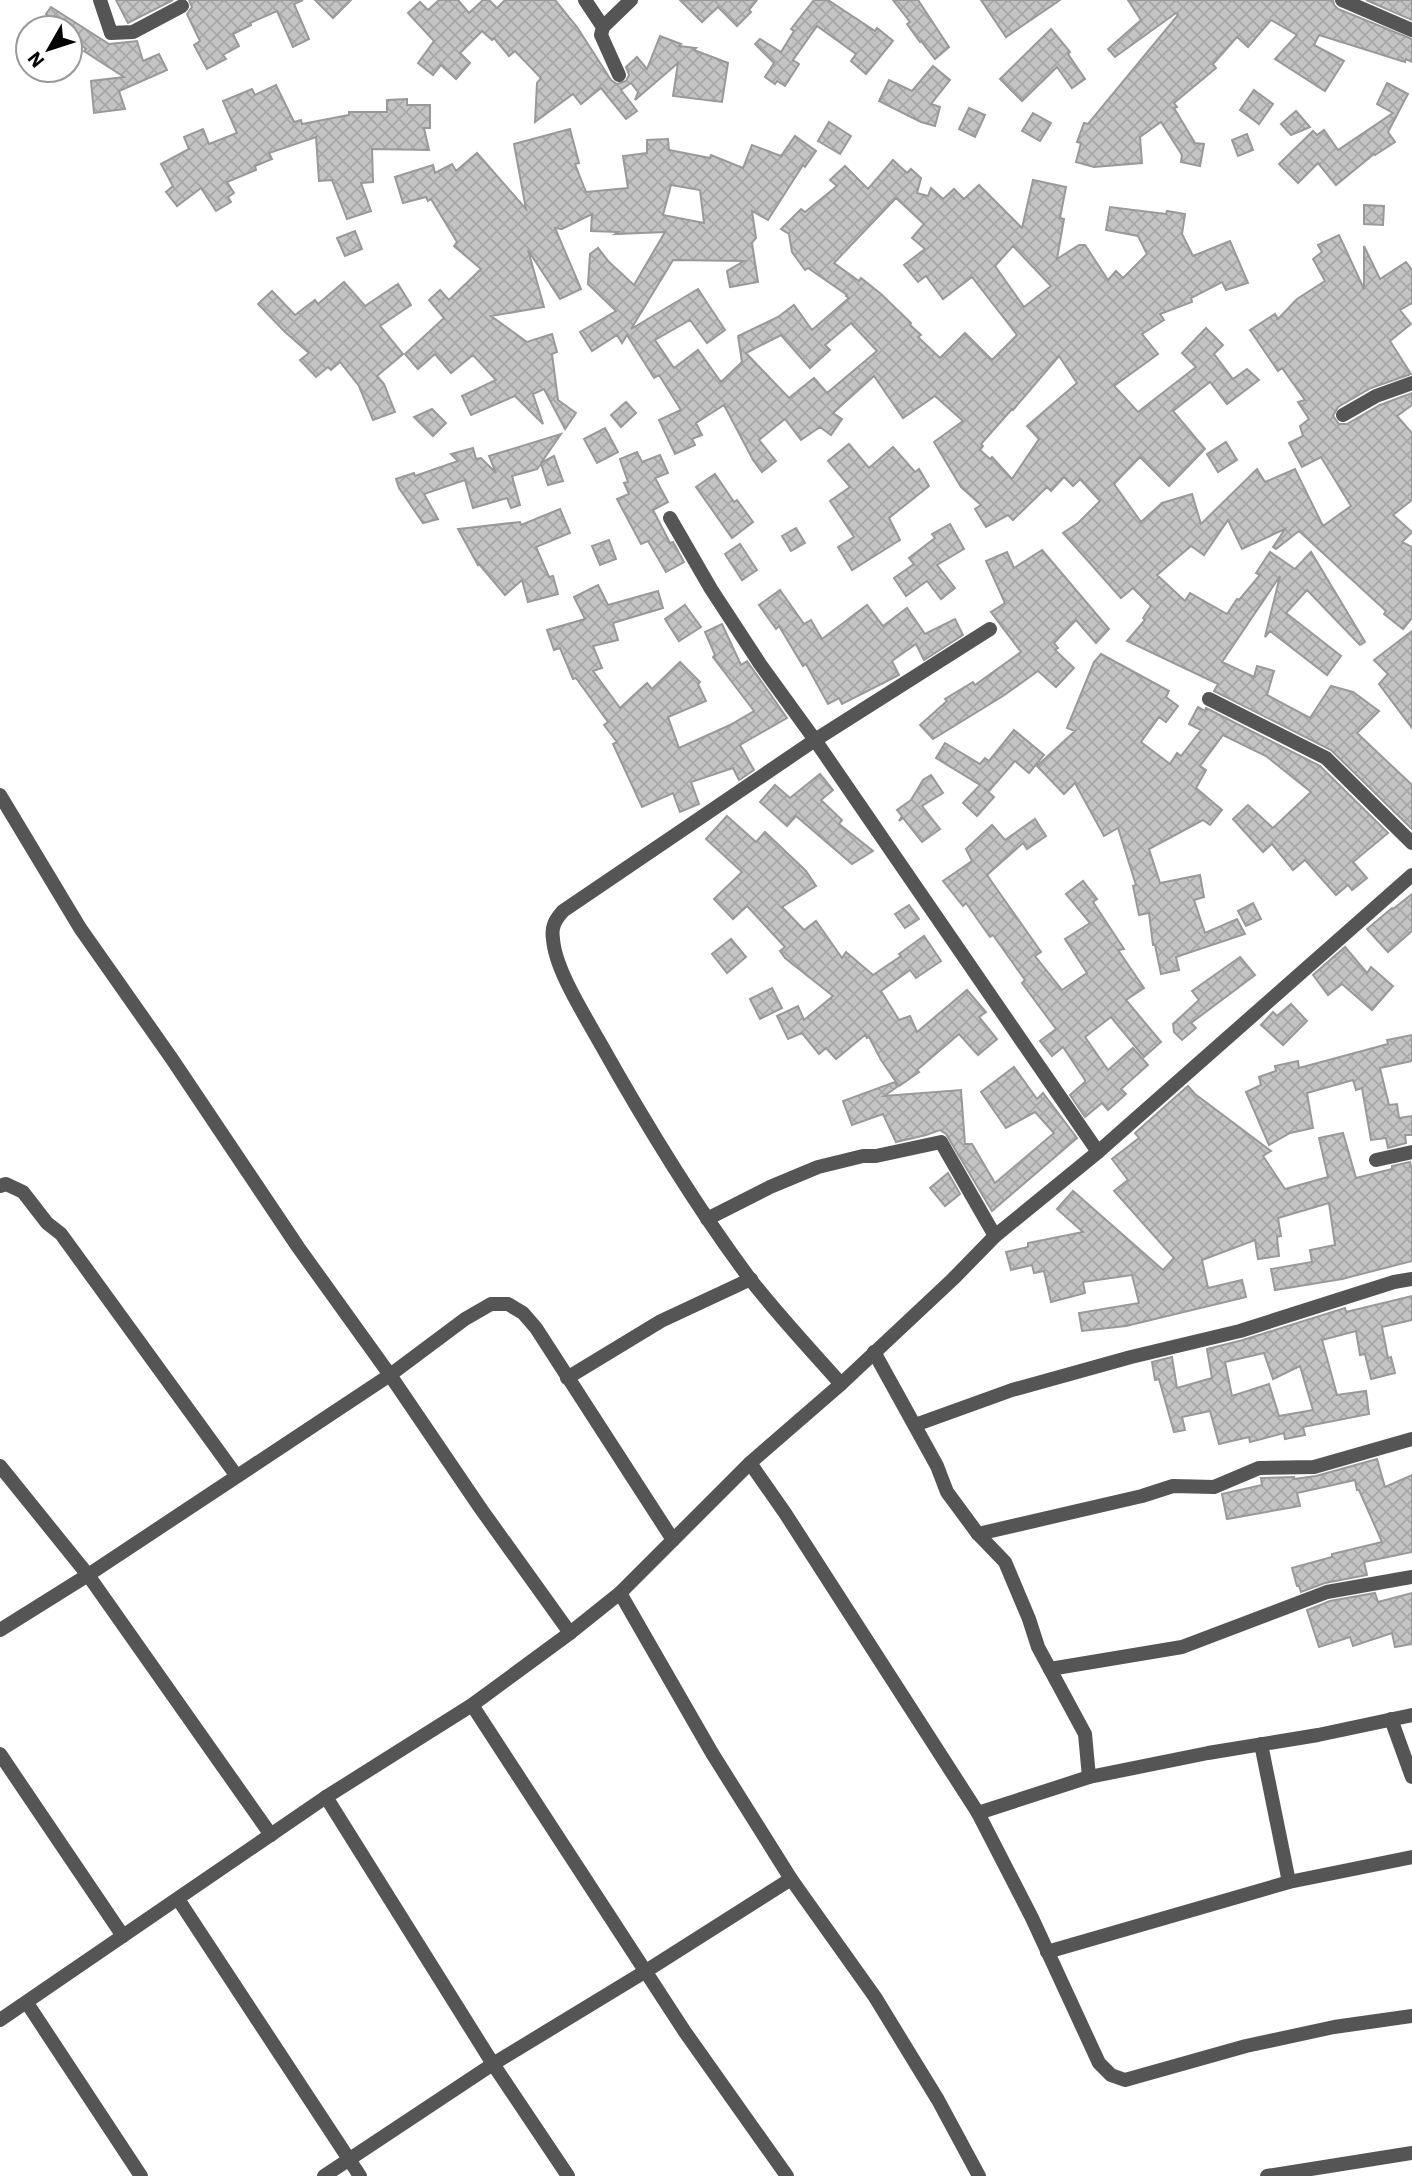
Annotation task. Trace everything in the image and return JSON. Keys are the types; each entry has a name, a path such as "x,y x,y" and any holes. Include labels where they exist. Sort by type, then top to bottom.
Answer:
{"street":[{"path":"100,0 111,33 133,32 182,6"},
{"path":"585,0 603,27"},
{"path":"619,75 601,36 603,27 631,0"},
{"path":"1342,0 1412,30"},
{"path":"1343,415 1376,396 1412,383"},
{"path":"670,518 753,653 1098,1152"},
{"path":"841,1384 751,1279 707,1219 644,1119 579,1006 557,959 552,941 554,920 563,911 815,740 990,629"},
{"path":"1209,699 1326,758 1412,843"},
{"path":"0,795 80,928 173,1059 298,1247 569,1633"},
{"path":"0,2020 326,1797 472,1705 620,1593 750,1463 841,1384 995,1236 1098,1152 1412,875"},
{"path":"707,1219 770,1187 818,1167 941,1142 995,1236"},
{"path":"1376,1160 1412,1152"},
{"path":"0,1186 6,1184 23,1192 47,1223 61,1234 236,1475"},
{"path":"567,1378 661,1321 751,1279"},
{"path":"915,1424 1012,1390 1131,1357 1240,1331 1394,1282 1412,1279"},
{"path":"0,1630 88,1575 390,1375 465,1319 491,1304 508,1304 523,1313 537,1328 673,1540"},
{"path":"874,1352 937,1466 947,1492 978,1534 1006,1562 1038,1647 1085,1734 1089,1777"},
{"path":"978,1534 1142,1496 1173,1486 1214,1487 1258,1468 1314,1467 1412,1439"},
{"path":"750,1463 978,1813 1032,1918 1099,2063 1111,2075 1125,2080 1246,2046 1321,2029 1412,2016"},
{"path":"0,1466 88,1575 271,1835"},
{"path":"1050,1669 1182,1647 1327,1592 1412,1577"},
{"path":"620,1593 712,1753 791,1879 875,1997 938,2100 979,2176"},
{"path":"472,1705 713,2074 787,2176"},
{"path":"978,1813 1089,1777 1412,1715"},
{"path":"1391,1719 1412,1777"},
{"path":"1261,1744 1289,1882"},
{"path":"0,1754 123,1936"},
{"path":"326,1797 493,2064 568,2176"},
{"path":"1047,1952 1289,1882 1412,1857"},
{"path":"324,2176 493,2064 646,1972 791,1879"},
{"path":"178,1899 360,2176"},
{"path":"27,2003 141,2176"},
{"path":"1267,2176 1412,2153"}],"building":[{"path":"116,0 173,0 128,23"},
{"path":"189,0 303,0 294,4 309,39 293,47 277,11 233,34 239,46 223,55 226,59 207,69 194,45 200,41 187,14 192,7"},
{"path":"315,0 351,0 333,18"},
{"path":"439,0 458,0 469,13 483,0 489,0 497,8 505,0 555,0 577,27 611,80 617,84 626,81 629,75 626,67 637,57 647,69 660,36 681,44 679,46 696,48 694,50 728,63 722,102 673,96 678,63 635,100 638,92 631,83 621,90 637,111 626,119 601,88 581,104 573,94 535,122 537,83 541,78 515,51 509,56 494,38 492,40 482,31 460,53 470,63 456,79 441,65 433,75 418,63 434,41 408,13 420,2 428,10"},
{"path":"680,0 757,0 749,10 751,12 737,26 718,7 702,22"},
{"path":"814,0 828,0 875,31 877,28 893,41 866,74 851,61 856,54 817,26 793,60 799,64 785,86 777,81 775,84 765,77 774,63 755,44 760,39 781,52 794,31 791,29"},
{"path":"893,0 918,0 949,47 935,59 907,24 910,22"},
{"path":"981,0 1060,0 1006,37"},
{"path":"1128,0 1333,0 1338,9 1412,39 1412,62 1319,35 1314,45 1344,61 1325,91 1275,59 1297,35 1271,20 1248,47 1237,37 1213,64 1216,68 1174,103 1177,107 1174,108 1195,143 1204,144 1200,166 1181,162 1182,155 1161,122 1140,137 1142,163 1094,167 1076,162 1081,143 1077,142 1084,123 1088,124 1178,15 1176,13 1115,57 1108,49 1141,20"},
{"path":"1366,0 1412,0 1412,20"},
{"path":"51,7 62,14 46,14"},
{"path":"84,28 109,44 137,41 143,61 159,54 167,70 119,91 125,109 94,113 91,81 124,77 84,51"},
{"path":"1051,29 1070,52 1068,54 1085,79 1072,88 1057,67 1022,101 1000,79"},
{"path":"933,66 950,80 931,104 940,107 935,126 879,101 889,80 912,91"},
{"path":"1387,83 1408,94 1388,132 1395,142 1374,154 1336,185 1318,163 1298,183 1279,164 1313,131 1317,135 1324,130 1338,150 1393,113 1377,104"},
{"path":"276,85 294,122 301,120 302,124 349,115 349,112 387,112 387,100 407,99 407,105 430,105 430,128 424,128 429,150 372,149 373,182 361,183 371,211 347,219 332,180 319,181 316,137 269,153 272,159 255,166 256,170 227,182 234,193 228,197 231,202 216,211 201,188 177,206 166,192 173,186 161,164 189,149 184,137 203,129 209,144 237,133 223,101 252,89 255,95"},
{"path":"1254,90 1273,104 1259,124 1240,110"},
{"path":"969,108 985,115 975,137 959,129"},
{"path":"1296,111 1310,127 1291,135 1281,124"},
{"path":"1033,113 1051,123 1040,141 1022,131"},
{"path":"829,122 851,136 840,154 818,141"},
{"path":"570,129 579,163 575,164 586,192 628,188 623,156 647,153 647,140 668,139 669,150 710,158 711,155 743,168 752,145 781,156 795,136 816,151 805,167 803,165 768,220 752,211 756,238 752,243 758,282 730,287 727,271 744,261 673,260 631,329 698,289 725,330 707,343 690,320 655,340 674,368 698,350 721,382 742,362 738,336 778,317 794,305 812,330 849,298 808,268 805,270 792,252 789,234 781,229 801,209 805,212 837,186 830,180 845,166 868,189 893,160 907,173 911,169 921,178 917,193 928,196 931,188 943,199 954,189 964,199 979,185 1022,228 1033,180 1066,187 1060,218 1064,219 1057,259 1079,245 1085,245 1108,280 1116,271 1123,278 1147,254 1138,236 1106,230 1110,207 1185,214 1182,234 1193,256 1230,241 1248,283 1226,290 1222,282 1191,298 1192,302 1160,314 1164,320 1142,334 1158,354 1114,386 1138,412 1196,367 1182,353 1206,328 1223,345 1214,354 1233,379 1247,369 1259,380 1227,404 1210,382 1173,411 1205,449 1169,486 1140,457 1114,484 1141,522 1162,503 1192,494 1201,524 1257,469 1265,482 1295,469 1323,526 1351,506 1321,457 1302,467 1289,443 1303,436 1300,426 1309,419 1298,402 1305,400 1282,368 1278,371 1250,330 1275,314 1278,319 1297,299 1325,281 1313,259 1322,252 1318,245 1339,235 1364,289 1364,246 1380,279 1406,262 1412,270 1412,303 1400,310 1411,324 1390,341 1411,374 1371,388 1338,407 1333,416 1339,424 1347,424 1380,405 1412,393 1412,405 1397,416 1412,433 1412,500 1393,515 1412,532 1402,542 1412,547 1412,618 1403,629 1384,614 1386,611 1299,531 1276,549 1273,547 1285,529 1242,549 1228,520 1204,555 1191,546 1157,575 1185,601 1190,593 1227,614 1260,575 1256,573 1270,552 1295,569 1311,552 1365,642 1360,645 1307,590 1286,613 1341,656 1327,675 1270,631 1265,637 1280,576 1222,662 1254,677 1257,666 1274,671 1267,695 1310,718 1331,686 1353,692 1379,711 1357,733 1412,785 1412,829 1331,750 1214,691 1218,684 1127,641 1145,620 1143,618 1151,606 1133,588 1121,598 1063,533 1078,523 1100,501 1080,479 1073,486 1064,477 1051,491 1047,487 1013,520 1008,515 986,527 975,509 981,505 961,487 934,442 963,421 935,396 903,418 874,376 833,413 842,419 831,435 820,427 801,440 785,419 759,440 776,461 762,472 724,405 696,423 702,435 692,439 695,445 675,454 659,420 681,410 659,375 654,378 627,335 622,343 617,335 592,351 580,332 616,311 588,284 590,254 598,248 634,285 665,232 615,234 618,232 591,231 592,214 562,229 555,228 581,289 560,299 528,250 544,307 491,316 527,342 552,334 557,352 552,354 558,400 576,413 565,429 544,389 533,394 543,424 515,396 471,415 462,396 496,380 473,355 451,373 435,354 418,369 405,354 444,318 429,300 440,290 449,300 481,269 454,246 457,242 431,199 428,201 426,197 403,203 395,177 433,165 435,173 452,164 456,171 477,153 526,209 514,144","holes":["671,185 700,190 704,223 663,215","896,198 924,224 912,238 925,249 904,265 918,282 926,276 943,299 972,277 1017,335 992,360 965,333 940,358 918,337 921,335 911,323 881,294 861,278 859,281 834,263","1013,246 1051,286 1024,307 995,266","851,323 877,351 827,393 814,378 789,398 746,353 781,335 810,368 830,350 825,345","1059,356 1077,383 1027,426 1039,439 1012,479 992,457 990,459 980,450 983,446 981,444 1013,410"]},
{"path":"1247,134 1253,150 1238,156 1232,140"},
{"path":"1364,205 1384,206 1383,225 1364,224"},
{"path":"355,231 362,249 345,256 337,238"},
{"path":"344,282 365,306 398,284 411,305 380,326 403,354 377,376 384,384 395,412 373,420 359,386 340,362 331,370 328,367 316,377 300,360 309,353 258,304 272,291 295,315 315,300 318,304"},
{"path":"626,402 636,413 621,427 611,415"},
{"path":"432,409 446,423 433,436 414,417"},
{"path":"605,428 618,452 597,463 584,439"},
{"path":"561,434 541,463 554,456 563,481 548,485 541,464 537,469 512,476 520,505 511,508 507,498 473,508 465,480 424,494 438,519 423,523 399,488 396,479 414,473 415,476 458,461 451,454 473,448 476,459 481,458 496,473 489,456"},
{"path":"1226,442 1237,460 1218,472 1207,454"},
{"path":"849,444 869,468 893,447 915,472 919,469 929,486 889,518 900,540 852,570 838,547 854,537 830,501 850,487 828,461"},
{"path":"637,452 642,462 660,455 668,473 655,478 668,502 653,510 670,543 673,542 684,562 666,572 648,541 641,544 617,499 629,494 624,483 628,482 620,459"},
{"path":"715,474 734,502 737,500 753,522 732,538 696,487"},
{"path":"560,509 570,533 536,547 549,577 553,576 558,594 528,602 522,580 505,595 478,565 458,529 520,522 521,525"},
{"path":"950,524 964,549 937,565 955,588 941,599 927,581 906,596 894,578 914,564 909,558 935,538 932,534"},
{"path":"796,528 805,543 791,551 782,536"},
{"path":"609,540 616,559 600,565 592,546"},
{"path":"740,544 757,570 742,580 725,554"},
{"path":"1042,550 1109,629 1096,643 1076,620 1054,643 1058,648 1055,650 1074,668 1056,687 1038,671 933,739 920,725 947,701 945,699 973,682 975,685 1021,652 991,612 1005,603 986,561 1007,552 1014,568"},
{"path":"598,585 608,605 658,591 663,608 613,623 618,640 593,646 602,668 593,671 620,708 647,683 652,689 680,662 700,682 698,684 706,701 668,717 679,748 754,711 713,657 715,655 705,632 722,624 741,665 747,661 787,718 740,745 754,770 739,780 733,768 691,782 699,804 680,812 673,793 642,807 613,744 617,742 604,725 608,722 576,678 573,679 560,648 554,650 547,630 585,619 574,597"},
{"path":"780,590 804,624 811,620 822,639 867,605 883,626 907,608 925,634 955,619 963,635 924,660 916,644 892,661 899,675 842,704 839,698 828,704 806,664 803,666 779,626 776,629 759,605"},
{"path":"685,605 701,627 679,641 665,619"},
{"path":"1412,631 1412,728 1379,684 1388,674 1374,660"},
{"path":"1101,654 1169,691 1166,697 1178,706 1166,722 1159,717 1141,742 1170,764 1177,753 1181,756 1201,730 1189,724 1198,707 1205,711 1206,708 1320,766 1388,833 1353,862 1367,878 1352,890 1348,885 1336,895 1305,860 1293,870 1272,844 1263,852 1233,819 1248,805 1273,828 1311,792 1266,756 1223,735 1200,766 1206,770 1196,788 1222,810 1210,825 1203,820 1149,849 1160,883 1200,875 1204,897 1194,900 1205,933 1237,919 1245,934 1176,957 1179,970 1161,974 1153,945 1149,913 1139,915 1133,886 1136,885 1118,828 1104,836 1075,783 1064,794 1037,766 1075,731 1067,728 1094,662"},
{"path":"1014,730 1044,755 1029,773 1015,761 989,791 984,788 994,797 977,816 963,803 980,785 936,758 945,743 980,764 985,758 989,761"},
{"path":"820,774 833,790 821,800 842,820 839,824 873,851 852,864 796,816 787,826 760,802 775,785 790,798"},
{"path":"931,775 943,793 922,806 940,829 922,842 903,818 899,821 902,816 897,810 911,800 923,780"},
{"path":"727,816 756,842 765,832 806,871 816,886 782,907 804,930 816,921 842,958 846,952 873,975 924,936 941,961 916,978 910,970 881,991 899,1020 910,1016 917,1032 967,990 986,1012 979,1017 997,1039 978,1055 959,1034 917,1070 919,1072 899,1086 869,1037 865,1035 836,1059 826,1048 819,1054 802,1033 788,1039 777,1016 798,1006 804,1020 833,996 785,958 780,951 785,947 747,906 733,919 714,899 742,872 706,839"},
{"path":"1035,819 1046,836 1027,849 1023,843 987,875 1041,952 1035,956 1062,990 1087,973 1065,939 1090,923 1066,894 1083,881 1097,899 1093,902 1124,949 1118,950 1144,988 1126,1000 1161,1042 1144,1057 1111,1017 1085,1037 1108,1070 1133,1048 1148,1065 1121,1089 1126,1094 1108,1110 1102,1103 1085,1117 1070,1095 1085,1080 1063,1047 1052,1056 1040,1041 1056,1029 1022,983 1025,980 993,935 990,937 966,903 963,906 943,881 972,861 966,849 992,825 1005,840"},
{"path":"1412,894 1412,931 1388,952 1367,929"},
{"path":"1253,903 1261,919 1246,926 1238,911"},
{"path":"909,905 919,919 905,928 895,914"},
{"path":"731,939 746,957 727,973 712,954"},
{"path":"1345,947 1367,973 1371,967 1393,986 1372,1010 1342,984 1328,995 1313,975"},
{"path":"1240,957 1255,975 1191,1023 1196,1028 1182,1040 1174,1032 1173,1024 1199,1000 1192,991"},
{"path":"772,988 782,1008 760,1019 750,999"},
{"path":"1291,1004 1307,1021 1283,1045 1261,1025 1273,1012 1277,1016"},
{"path":"1412,1035 1412,1061 1380,1068 1389,1105 1397,1104 1399,1118 1412,1116 1412,1135 1405,1135 1406,1143 1388,1148 1386,1138 1371,1140 1362,1088 1356,1090 1353,1080 1307,1093 1313,1128 1290,1133 1269,1145 1246,1092 1261,1085 1259,1077 1276,1071 1275,1066 1298,1061 1299,1068 1388,1044 1387,1040"},
{"path":"1014,1067 1037,1099 1043,1093 1077,1138 992,1211 946,1134 940,1130 896,1142 883,1114 852,1125 843,1101 895,1082 897,1087 884,1096 961,1090 965,1144 972,1144 995,1183 1054,1133 1035,1112 1006,1128 981,1092"},
{"path":"1188,1086 1271,1151 1263,1156 1285,1189 1328,1177 1319,1138 1343,1133 1356,1178 1410,1162 1412,1261 1342,1279 1275,1290 1271,1269 1312,1262 1310,1250 1335,1245 1329,1203 1278,1218 1281,1236 1277,1237 1279,1256 1258,1259 1255,1240 1202,1260 1208,1288 1242,1280 1246,1297 1126,1326 1082,1331 1079,1313 1139,1303 1132,1275 1083,1282 1085,1293 1051,1302 1044,1271 1034,1273 1032,1265 1011,1270 1006,1252 1028,1247 1028,1243 1083,1232 1057,1209 1073,1191 1163,1270 1174,1258 1114,1191 1128,1180 1112,1159 1139,1138 1135,1133"},
{"path":"948,1173 960,1194 945,1206 930,1188"},
{"path":"1412,1296 1412,1320 1382,1327 1388,1358 1391,1357 1395,1373 1371,1379 1365,1354 1360,1355 1356,1331 1322,1340 1337,1395 1366,1391 1369,1414 1303,1427 1305,1435 1285,1439 1284,1433 1250,1442 1249,1437 1219,1444 1210,1411 1182,1417 1185,1430 1174,1432 1159,1379 1155,1380 1152,1362 1172,1357 1177,1388 1212,1378 1207,1349 1345,1308 1346,1312","holes":["1264,1353 1273,1379 1300,1366 1313,1410 1279,1416 1269,1384 1232,1396 1225,1362"]},
{"path":"1377,1459 1385,1487 1412,1475 1412,1552 1364,1562 1367,1575 1325,1583 1301,1592 1292,1568 1332,1557 1332,1554 1382,1542 1357,1490 1355,1480 1297,1493 1300,1506 1227,1519 1222,1494 1262,1485 1261,1478 1294,1479 1316,1476"},
{"path":"1375,1593 1378,1602 1412,1593 1412,1644 1395,1647 1392,1633 1353,1646 1350,1637 1319,1647 1307,1610 1330,1601"}]}
